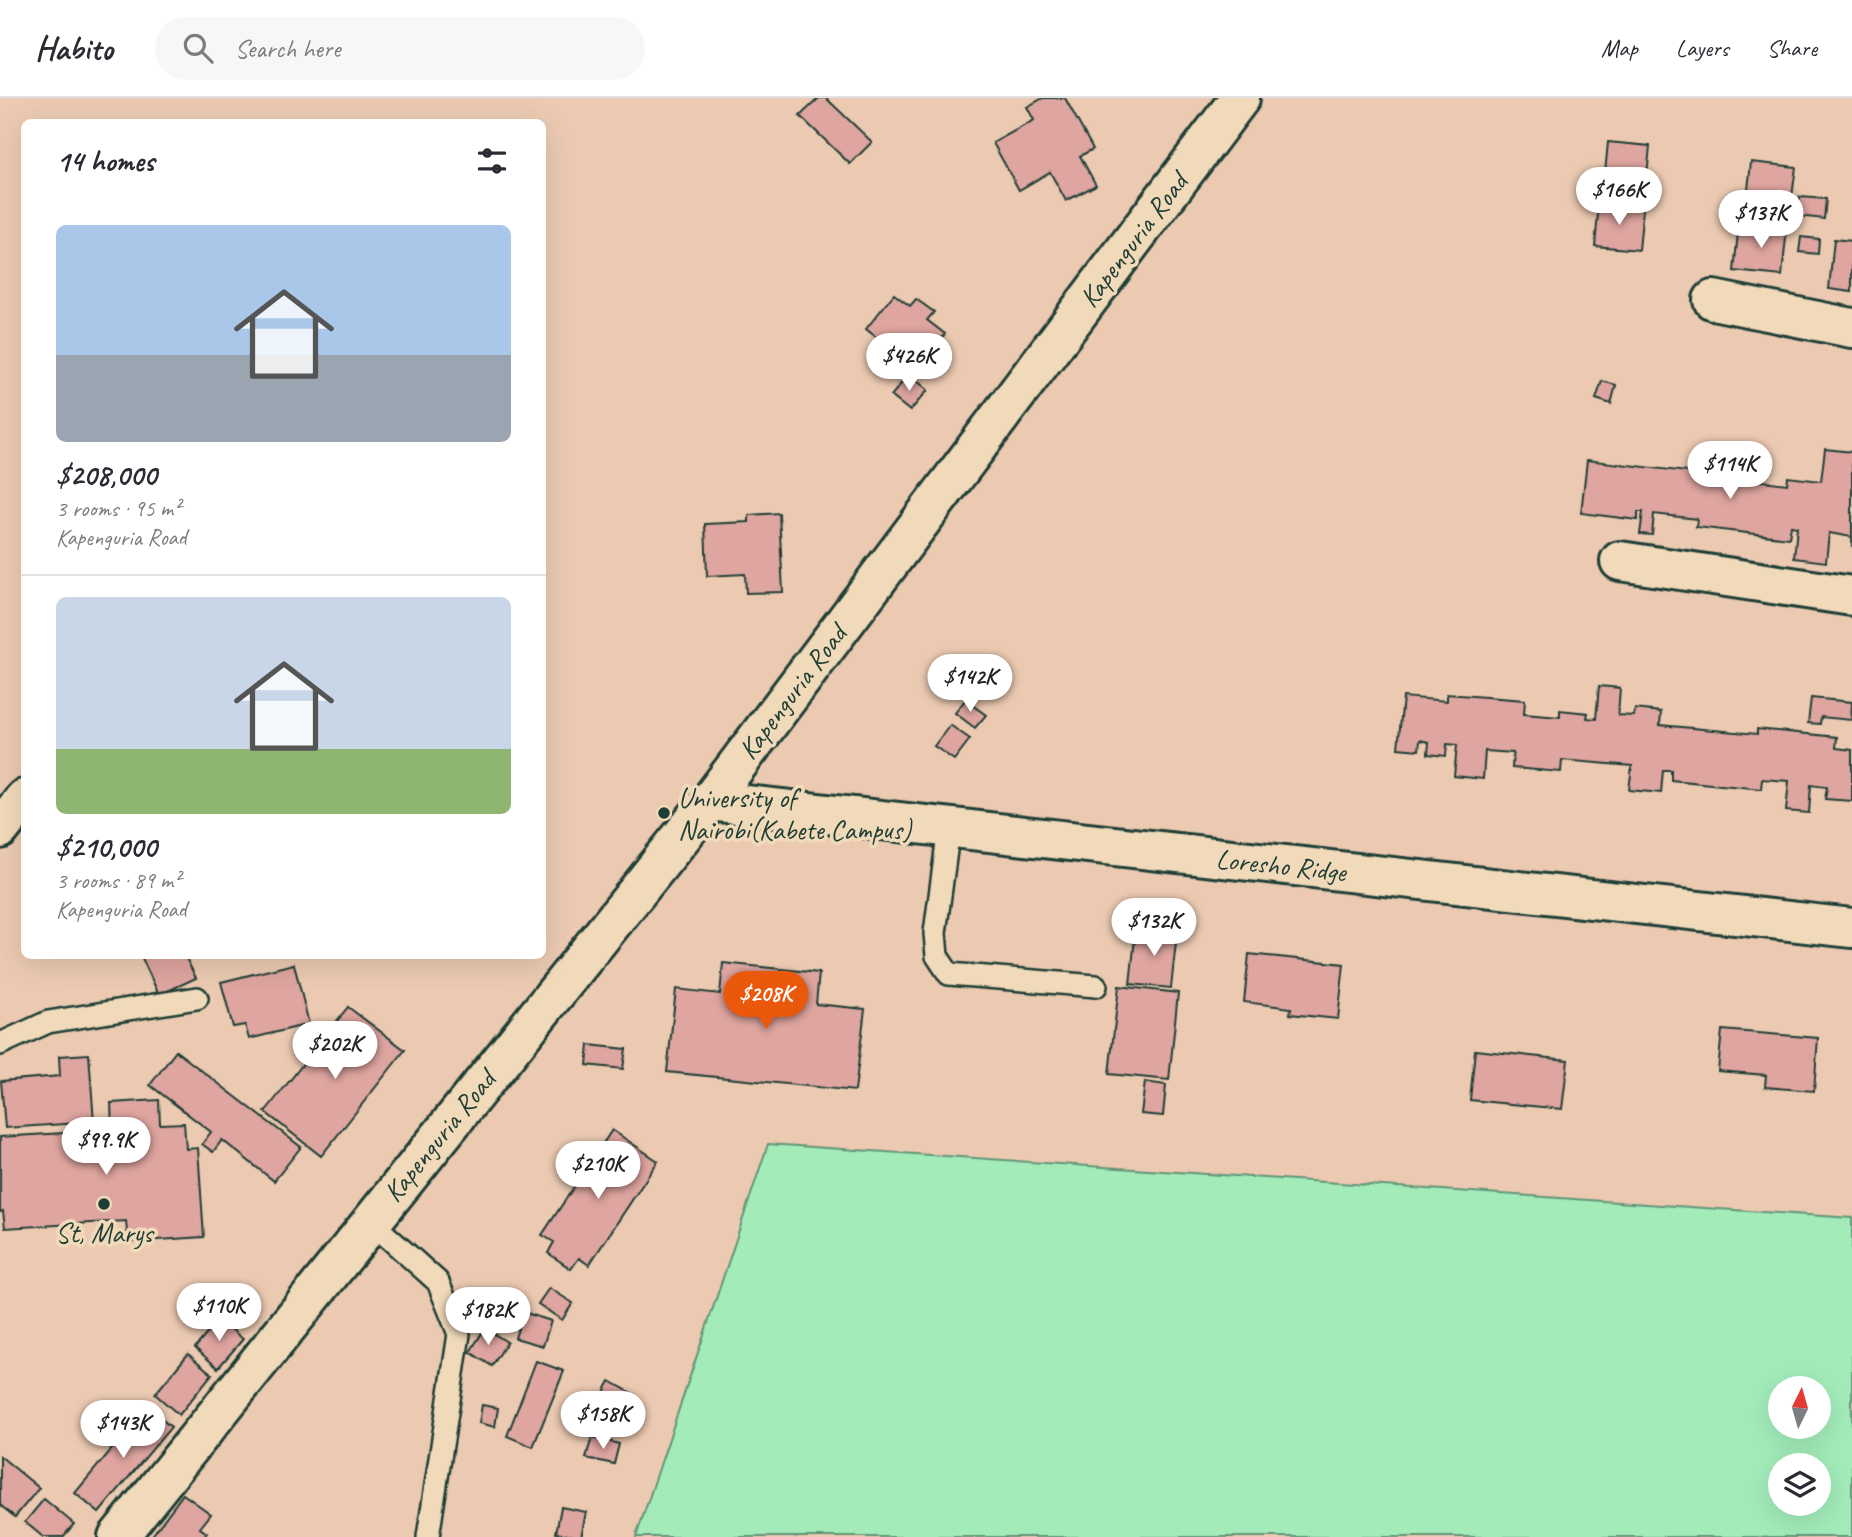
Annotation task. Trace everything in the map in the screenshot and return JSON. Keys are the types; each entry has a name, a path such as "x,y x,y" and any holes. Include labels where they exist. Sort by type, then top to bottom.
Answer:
{"street":[{"name":"Kapenguria Road","path":"118,1537 710,801 1240,98"},
{"path":"1713,300 1852,328"},
{"path":"1620,561 1852,596"},
{"name":"Loresho Ridge","path":"710,801 1852,929"},
{"path":"0,829 21,803"}],"lane":[{"path":"948,828 935,933 937,956 949,975 1096,986"},
{"path":"0,1044 48,1022 197,998"},
{"path":"370,1221 438,1282 459,1334 428,1537"}],"green space":[{"path":"768,1144 1852,1218 1852,1537 636,1537"}],"building":[{"path":"819,98 826,98 872,142 850,164 800,116"},
{"path":"1043,98 1065,98 1093,149 1080,156 1096,185 1066,201 1050,172 1019,190 993,143 1034,120 1027,107"},
{"path":"1608,142 1650,146 1646,187 1604,183"},
{"path":"1751,162 1796,167 1790,212 1746,208"},
{"path":"1800,197 1826,199 1824,219 1798,216"},
{"path":"1599,203 1643,208 1639,250 1595,246"},
{"path":"1739,223 1787,228 1782,276 1734,271"},
{"path":"1801,237 1819,239 1818,254 1799,252"},
{"path":"1834,239 1852,241 1852,292 1829,289"},
{"path":"894,294 910,306 916,299 934,312 927,320 945,334 917,369 866,329"},
{"path":"909,374 928,390 910,411 891,396"},
{"path":"1602,381 1616,385 1611,404 1596,399"},
{"path":"1825,449 1852,452 1852,537 1829,533 1826,562 1794,558 1797,527 1791,526 1789,538 1696,527 1697,519 1654,514 1652,535 1640,534 1643,512 1638,512 1638,520 1581,513 1587,460 1787,484 1788,477 1821,481"},
{"path":"779,513 783,592 746,593 745,574 707,576 705,524 749,522 749,515"},
{"path":"1599,686 1620,688 1618,715 1634,716 1635,709 1661,712 1660,725 1757,734 1757,729 1837,737 1836,748 1852,750 1852,801 1825,799 1827,787 1811,785 1809,813 1786,811 1789,781 1762,779 1761,789 1671,780 1671,770 1663,770 1661,793 1629,790 1632,766 1562,760 1561,772 1512,768 1513,753 1485,751 1483,779 1454,776 1457,745 1447,744 1446,756 1428,754 1429,742 1420,740 1419,750 1398,748 1403,697 1447,701 1447,694 1525,700 1524,714 1560,717 1560,710 1588,713 1587,718 1596,719"},
{"path":"1811,698 1852,702 1851,720 1821,717 1820,724 1808,723"},
{"path":"965,700 986,715 975,728 955,713"},
{"path":"950,725 970,739 954,760 934,746"},
{"path":"1136,929 1177,933 1171,988 1130,984"},
{"path":"1249,954 1344,964 1338,1019 1290,1014 1291,1008 1244,1002"},
{"path":"142,959 186,959 196,978 159,995"},
{"path":"723,963 819,973 816,1004 865,1009 855,1091 667,1072 676,989 720,994"},
{"path":"294,964 309,1024 249,1039 245,1025 233,1027 221,982"},
{"path":"1119,986 1178,993 1169,1080 1109,1074"},
{"path":"348,1007 405,1050 321,1156 265,1112"},
{"path":"1722,1030 1818,1038 1814,1091 1765,1087 1766,1075 1718,1071"},
{"path":"589,1045 626,1049 623,1069 587,1065"},
{"path":"1475,1050 1568,1060 1562,1109 1470,1100"},
{"path":"176,1051 301,1147 274,1181 222,1140 213,1152 202,1144 211,1132 150,1085"},
{"path":"89,1054 94,1122 5,1128 1,1081 60,1076 59,1056"},
{"path":"1145,1082 1166,1085 1163,1116 1141,1114"},
{"path":"159,1100 160,1124 184,1123 186,1149 198,1148 204,1237 128,1242 126,1221 5,1228 3,1211 0,1212 0,1137 112,1130 111,1103"},
{"path":"612,1130 658,1161 589,1265 579,1258 571,1269 548,1253 554,1242 542,1235"},
{"path":"549,1288 573,1303 562,1320 538,1304"},
{"path":"523,1312 551,1321 543,1346 515,1338"},
{"path":"219,1319 243,1339 218,1368 195,1348"},
{"path":"485,1328 507,1342 492,1366 470,1352"},
{"path":"188,1354 212,1374 179,1415 155,1394"},
{"path":"536,1361 564,1371 533,1447 507,1436"},
{"path":"610,1381 635,1395 617,1428 592,1415"},
{"path":"482,1405 498,1408 495,1427 479,1423"},
{"path":"147,1407 171,1427 99,1513 75,1493"},
{"path":"592,1437 619,1444 614,1464 586,1458"},
{"path":"0,1456 39,1488 15,1517 0,1505"},
{"path":"183,1494 211,1514 200,1528 207,1533 204,1537 151,1537"},
{"path":"44,1499 74,1524 63,1537 43,1537 25,1522"},
{"path":"561,1507 586,1512 581,1537 556,1533"}],"place":[{"name":"University of Nairobi(Kabete Campus)","path":"664,813"},
{"name":"St, Marys","path":"104,1204"}]}
